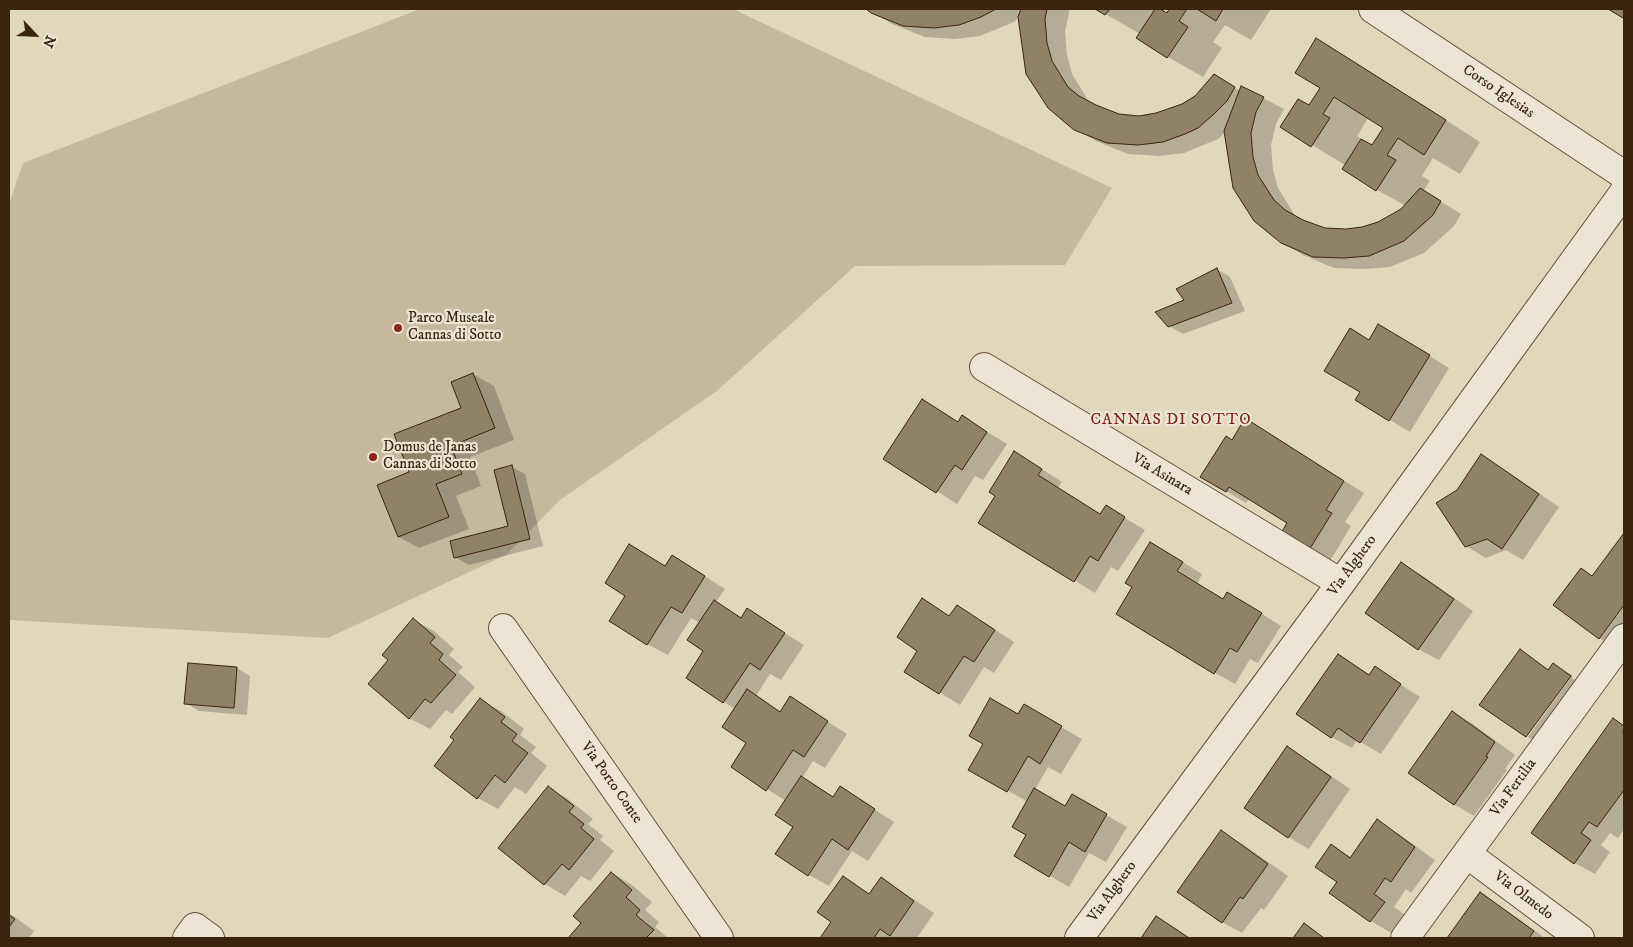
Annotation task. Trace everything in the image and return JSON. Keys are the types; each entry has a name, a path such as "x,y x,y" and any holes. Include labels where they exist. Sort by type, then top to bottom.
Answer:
{"street":[{"name":"Corso Iglesias","path":"1373,9 1624,175"},
{"name":"Via Alghero","path":"1079,938 1341,583 1624,192"},
{"name":"Via Asinara","path":"984,367 1341,583"},
{"name":"Via Porto Conte","path":"503,628 719,938"},
{"name":"Via Fertilia","path":"1405,938 1624,638"},
{"name":"Via Olmedo","path":"1467,854 1580,938"},
{"path":"187,938 195,927 210,938"}],"shaded area":[{"name":"Parco Museale Cannas di Sotto","path":"420,9 733,9 1112,188 1065,265 855,266 718,390 560,500 506,555 328,638 9,620 9,204 23,163"}],"building":[{"path":"866,9 996,9 959,25 934,28 903,26 871,13"},
{"path":"1021,9 1047,9 1045,19 1047,43 1052,61 1068,87 1079,96 1096,105 1119,114 1139,116 1156,113 1182,104 1195,96 1214,74 1235,87 1227,101 1214,114 1198,128 1185,134 1163,142 1138,145 1107,143 1074,130 1048,108 1026,74 1018,17"},
{"path":"1095,9 1110,9 1105,15"},
{"path":"1155,9 1160,9 1167,13 1169,9 1187,9 1179,21 1188,27 1167,58 1136,38"},
{"path":"1197,9 1223,9 1216,21"},
{"path":"1608,9 1624,9 1623,18"},
{"path":"1316,38 1446,120 1424,155 1398,138 1387,155 1396,160 1376,191 1342,169 1361,139 1372,145 1383,128 1334,97 1323,114 1330,118 1311,147 1280,127 1298,99 1309,105 1320,88 1295,73"},
{"path":"1241,86 1264,97 1256,112 1251,133 1253,157 1258,175 1274,200 1285,210 1303,220 1325,228 1346,229 1362,227 1378,222 1401,209 1420,188 1441,201 1433,215 1404,241 1369,256 1344,258 1313,257 1281,243 1254,221 1233,188 1224,131"},
{"path":"1217,268 1232,303 1168,327 1155,312 1184,300 1176,289"},
{"path":"1378,324 1430,355 1389,421 1355,400 1360,392 1324,371 1350,328 1369,340"},
{"path":"473,373 495,428 451,446 462,474 436,484 449,517 398,537 377,485 409,472 394,434 461,408 451,382"},
{"path":"922,399 958,422 962,415 987,432 962,470 955,465 936,493 883,459"},
{"path":"1245,418 1344,481 1326,510 1332,513 1309,550 1281,533 1287,523 1229,487 1226,492 1200,477 1226,436 1232,440"},
{"path":"1014,451 1042,469 1038,475 1100,514 1106,505 1125,517 1098,561 1090,556 1074,582 978,523 995,496 989,492"},
{"path":"1481,454 1539,494 1502,549 1487,539 1465,547 1436,503 1457,490"},
{"path":"512,465 530,539 454,558 450,541 508,526 494,470"},
{"path":"1624,533 1624,605 1599,639 1553,605 1581,568 1592,576"},
{"path":"1150,542 1183,562 1177,571 1223,599 1227,592 1262,613 1237,652 1230,648 1214,674 1116,614 1132,587 1125,583"},
{"path":"629,544 665,566 672,555 705,576 682,613 671,607 647,645 609,621 625,596 605,583"},
{"path":"1401,562 1454,599 1418,650 1365,613"},
{"path":"922,598 949,616 957,605 995,630 974,662 964,656 939,694 904,672 917,651 897,637"},
{"path":"714,600 741,618 747,608 785,633 760,670 750,663 723,703 686,678 703,651 687,640"},
{"path":"413,618 435,637 430,643 443,654 439,660 456,675 431,703 425,699 409,719 368,684 388,660 382,655"},
{"path":"1520,649 1548,670 1553,663 1571,676 1526,737 1479,705"},
{"path":"1338,654 1369,675 1375,666 1401,684 1360,743 1338,728 1331,738 1296,714"},
{"path":"188,663 237,667 234,708 184,704"},
{"path":"747,689 780,712 790,696 828,721 804,757 793,750 766,791 731,767 746,743 722,727"},
{"path":"480,698 505,717 501,722 517,734 512,741 528,753 505,783 495,775 477,799 434,766 454,740 450,737"},
{"path":"990,698 1018,714 1024,704 1062,726 1040,764 1028,756 1007,792 968,770 983,744 969,736"},
{"path":"1452,711 1495,742 1486,756 1488,757 1454,805 1408,773"},
{"path":"1613,718 1624,726 1624,790 1597,827 1589,822 1581,833 1591,840 1574,864 1531,833"},
{"path":"1287,746 1331,777 1288,838 1244,808"},
{"path":"801,776 833,797 840,786 875,809 848,850 832,839 808,876 775,854 793,827 775,815"},
{"path":"548,786 574,806 569,812 584,824 581,828 594,839 569,870 562,864 544,885 498,848"},
{"path":"1034,788 1065,806 1072,794 1107,814 1085,852 1069,842 1049,877 1014,856 1026,835 1012,827"},
{"path":"1377,819 1415,847 1391,882 1385,878 1374,894 1385,902 1370,922 1329,893 1337,882 1315,867 1331,844 1350,858"},
{"path":"1221,830 1268,864 1243,899 1240,897 1222,923 1177,892"},
{"path":"611,872 632,890 626,897 640,910 636,915 654,930 646,938 568,938 581,923 573,916"},
{"path":"843,876 869,894 881,877 914,901 890,936 880,929 874,938 820,938 831,922 817,912"},
{"path":"1480,892 1534,931 1529,938 1447,938"},
{"path":"9,915 15,919 9,927"},
{"path":"1156,916 1189,938 1141,938"},
{"path":"1304,923 1324,938 1293,938"}],"place":[{"name":"Parco Museale Cannas di Sotto","path":"398,328"},
{"name":"Domus de Janas Cannas di Sotto","path":"373,457"}],"district":[{"name":"CANNAS DI SOTTO","path":"1171,421"}]}
